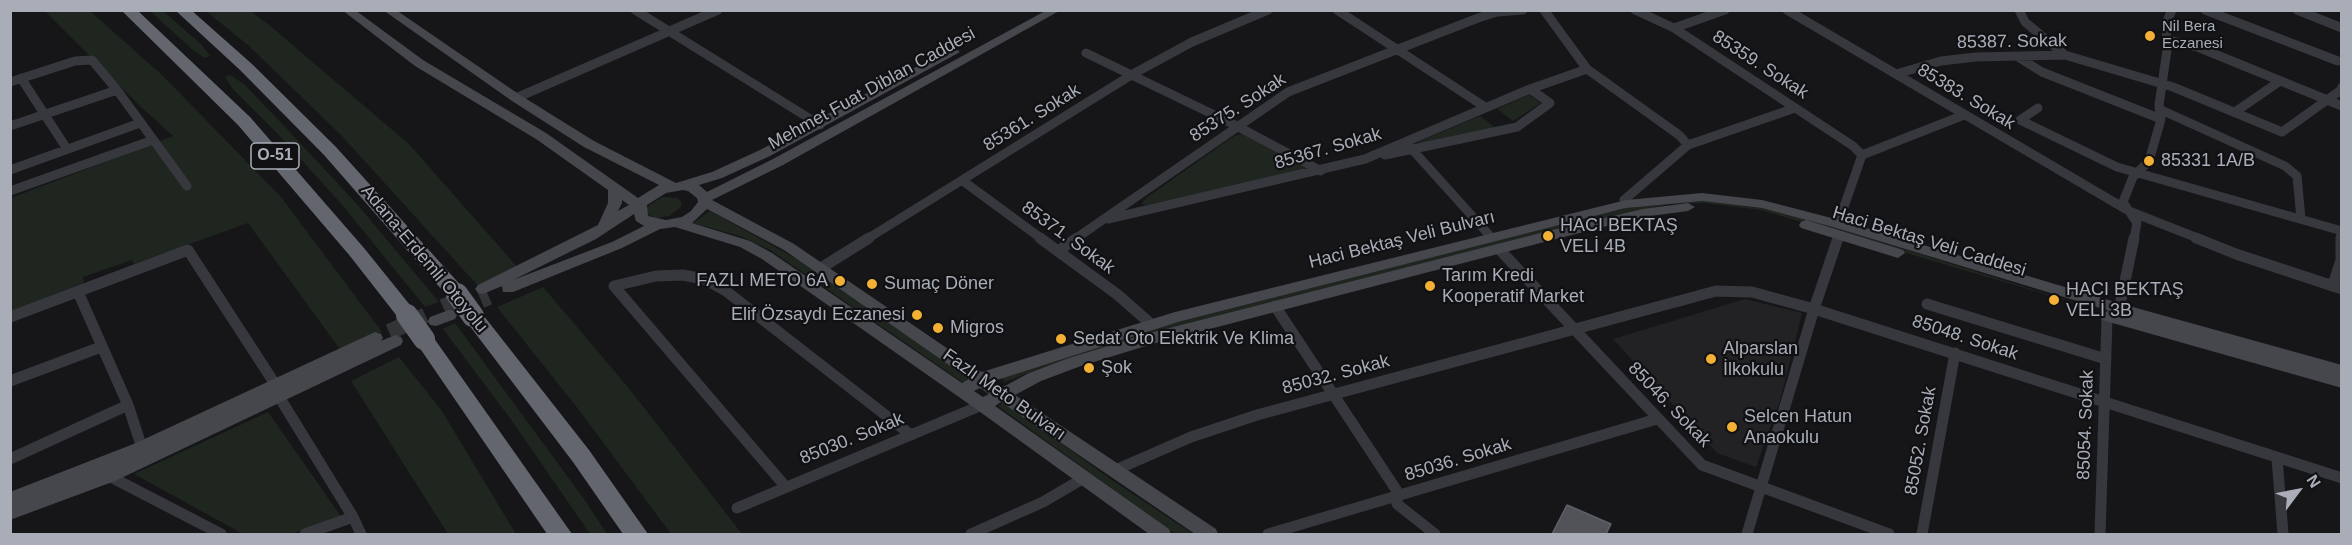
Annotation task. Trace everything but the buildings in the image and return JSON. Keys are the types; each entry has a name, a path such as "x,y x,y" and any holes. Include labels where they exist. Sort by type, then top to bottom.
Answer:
{"highway":[{"name":"Adana-Erdemli Otoyolu","path":"128,10 244,121 357,252 407,315 473,315 581,456 636,534"},
{"name":"Adana-Erdemli Otoyolu","path":"182,10 246,67 330,151 440,315 560,534"}],"main road":[{"path":"347,10 419,63 541,136 640,206 641,218 656,225"},
{"name":"Fazlı Meto Bulvarı","path":"388,10 516,98 589,144 678,186 700,191 705,200 789,247 1113,471 1209,534"},
{"name":"Mehmet Fuat Diblan Caddesi","path":"617,245 486,293 604,228 640,206 652,194 717,175 820,124 1037,10"},
{"name":"Mehmet Fuat Diblan Caddesi","path":"677,223 696,214 705,200 1056,10"},
{"path":"728,214 730,190 741,180"},
{"path":"604,228 615,202 615,188"},
{"name":"Haci Bektaş Veli Bulvarı","path":"982,405 1035,377 1076,362 1626,204 1668,198 1702,197 1762,204 1838,230"},
{"name":"Haci Bektaş Veli Caddesi","path":"1495,243 1679,207 1716,207 1760,214 1838,230 2342,382"},
{"path":"617,245 656,225 677,223"},
{"name":"Fazlı Meto Bulvarı","path":"677,223 745,244 767,256 962,390 1162,534"},
{"path":"617,245 669,233 705,232"},
{"name":"Haci Bektaş Veli Bulvarı","path":"982,379 1150,324 1495,243"},
{"name":"Haci Bektaş Veli Caddesi","path":"2113,313 2342,370"},
{"path":"10,500 142,448 392,336"},
{"path":"962,390 982,379"},
{"path":"10,513 109,476 276,389"}],"street":[{"path":"635,10 820,124"},
{"path":"516,98 718,10"},
{"name":"85361. Sokak","path":"821,268 1133,74 1192,42 1268,10"},
{"path":"1337,10 1485,107"},
{"name":"85375. Sokak","path":"1058,251 1288,92 1497,12 1523,10"},
{"path":"1544,10 1587,69 1679,135 1688,145"},
{"name":"85359. Sokak","path":"1635,10 1674,28 1853,146 1862,155"},
{"path":"1674,28 1725,10"},
{"name":"85383. Sokak","path":"1787,10 2129,211 2236,254 2337,287"},
{"path":"2019,10 2025,22 2065,55"},
{"path":"2135,173 2150,161 2160,114 2166,23 2172,10"},
{"path":"2205,10 2340,60"},
{"path":"2297,10 2342,28"},
{"path":"2166,39 2200,48 2342,106"},
{"path":"1086,53 1133,74 1321,171"},
{"name":"85387. Sokak","path":"1896,74 1941,61 1976,57 2065,55 2163,83 2282,132 2326,100"},
{"path":"2018,56 2042,72 2160,114 2285,166 2297,176 2297,196 2301,219"},
{"path":"10,82 86,59 92,60 117,90 187,186"},
{"name":"85367. Sokak","path":"1102,220 1365,159 1530,88 1587,69"},
{"path":"21,78 67,149"},
{"path":"2235,112 2280,81"},
{"path":"2326,100 2342,87"},
{"path":"1365,159 1413,151 1517,127 1550,103 1530,88"},
{"path":"10,126 117,90"},
{"path":"1626,204 1624,200 1688,145 1795,108"},
{"path":"2038,108 2020,120 2095,158 2135,173 2341,231 2341,260 2337,287"},
{"path":"1747,534 1862,155 1964,115"},
{"path":"10,170 140,123"},
{"path":"10,191 153,141"},
{"path":"1405,143 1495,243"},
{"name":"85054. Sokak","path":"2100,534 2107,320 2124,290 2137,224 2123,202 2135,173"},
{"name":"85371. Sokak","path":"963,181 1118,295 1150,324"},
{"name":"85046. Sokak","path":"1495,243 1702,465 1889,534"},
{"path":"10,317 188,250 276,389 361,534"},
{"path":"785,486 614,286 656,276 683,275 704,279 726,291 911,435"},
{"name":"85048. Sokak","path":"1573,329 1716,291 1752,292 1955,353 2342,478"},
{"path":"78,292 128,405 142,448"},
{"path":"1927,304 2106,359"},
{"path":"1275,306 1397,491 1397,504 1435,534"},
{"name":"85032. Sokak","path":"1113,471 1191,437 1257,415 1573,329"},
{"path":"10,381 101,347"},
{"name":"85052. Sokak","path":"1922,534 1955,353"},
{"path":"10,459 128,405"},
{"name":"85030. Sokak","path":"737,508 982,405"},
{"name":"85036. Sokak","path":"1268,534 1658,419"},
{"path":"2277,458 2283,534"},
{"path":"109,476 221,534"},
{"path":"971,534 1043,502 1084,478"},
{"path":"304,534 353,517"}],"shaded area":[{"path":"45,11 90,11 163,76 281,197 382,332 342,352 248,223 134,264 132,260 83,277 84,283 11,311 11,198 173,136"},
{"path":"150,11 163,11 202,45 210,56 205,58 193,50"},
{"path":"206,11 251,11 269,25 409,144 519,269 479,287 341,135 249,46"},
{"path":"230,75 244,84 356,203 439,302 425,307 344,207 278,134 232,88 225,77"},
{"path":"1529,95 1541,103 1513,121 1497,109"},
{"path":"1480,116 1496,128 1421,144 1418,142"},
{"path":"1243,134 1309,170 1146,205 1141,204 1146,198 1234,136"},
{"path":"663,197 678,198 682,203 681,207 669,216 657,218 648,215 646,211 649,205"},
{"path":"1703,201 1760,208 1805,218 2092,308 1761,210 1704,203 1670,204 1568,226 1165,330 1041,368 1005,382 1002,378 1163,326 1565,223 1637,206"},
{"path":"710,211 797,259 970,379 964,383 770,250 740,236 693,223"},
{"path":"543,287 628,387 742,534 671,534 579,410 497,307"},
{"name":"Alparslan İlkokulu","path":"1745,299 1802,313 1780,401 1756,467 1717,453 1613,339"},
{"path":"455,323 607,534 590,534 512,421 443,329"},
{"path":"399,357 442,411 516,534 448,534 351,381"},
{"path":"1004,402 1109,478 1193,534 1175,534 998,406"},
{"path":"268,412 342,518 291,534 243,534 134,474"}],"tunnel":[{"path":"443,307 469,295"},
{"path":"459,310 489,297"},
{"path":"389,332 431,313"}],"place":[{"name":"Nil Bera Eczanesi","path":"2150,36"},
{"name":"85331 1A/B","path":"2149,161"},
{"name":"HACI BEKTAŞ VELİ 4B","path":"1548,236"},
{"name":"FAZLI METO 6A","path":"840,281"},
{"name":"Sumaç Döner","path":"872,284"},
{"name":"Tarım Kredi Kooperatif Market","path":"1430,286"},
{"name":"HACI BEKTAŞ VELİ 3B","path":"2054,300"},
{"name":"Elif Özsaydı Eczanesi","path":"917,315"},
{"name":"Migros","path":"938,328"},
{"name":"Sedat Oto Elektrik Ve Klima","path":"1061,339"},
{"name":"Alparslan İlkokulu","path":"1711,359"},
{"name":"Şok","path":"1089,368"},
{"name":"Selcen Hatun Anaokulu","path":"1732,427"}]}
